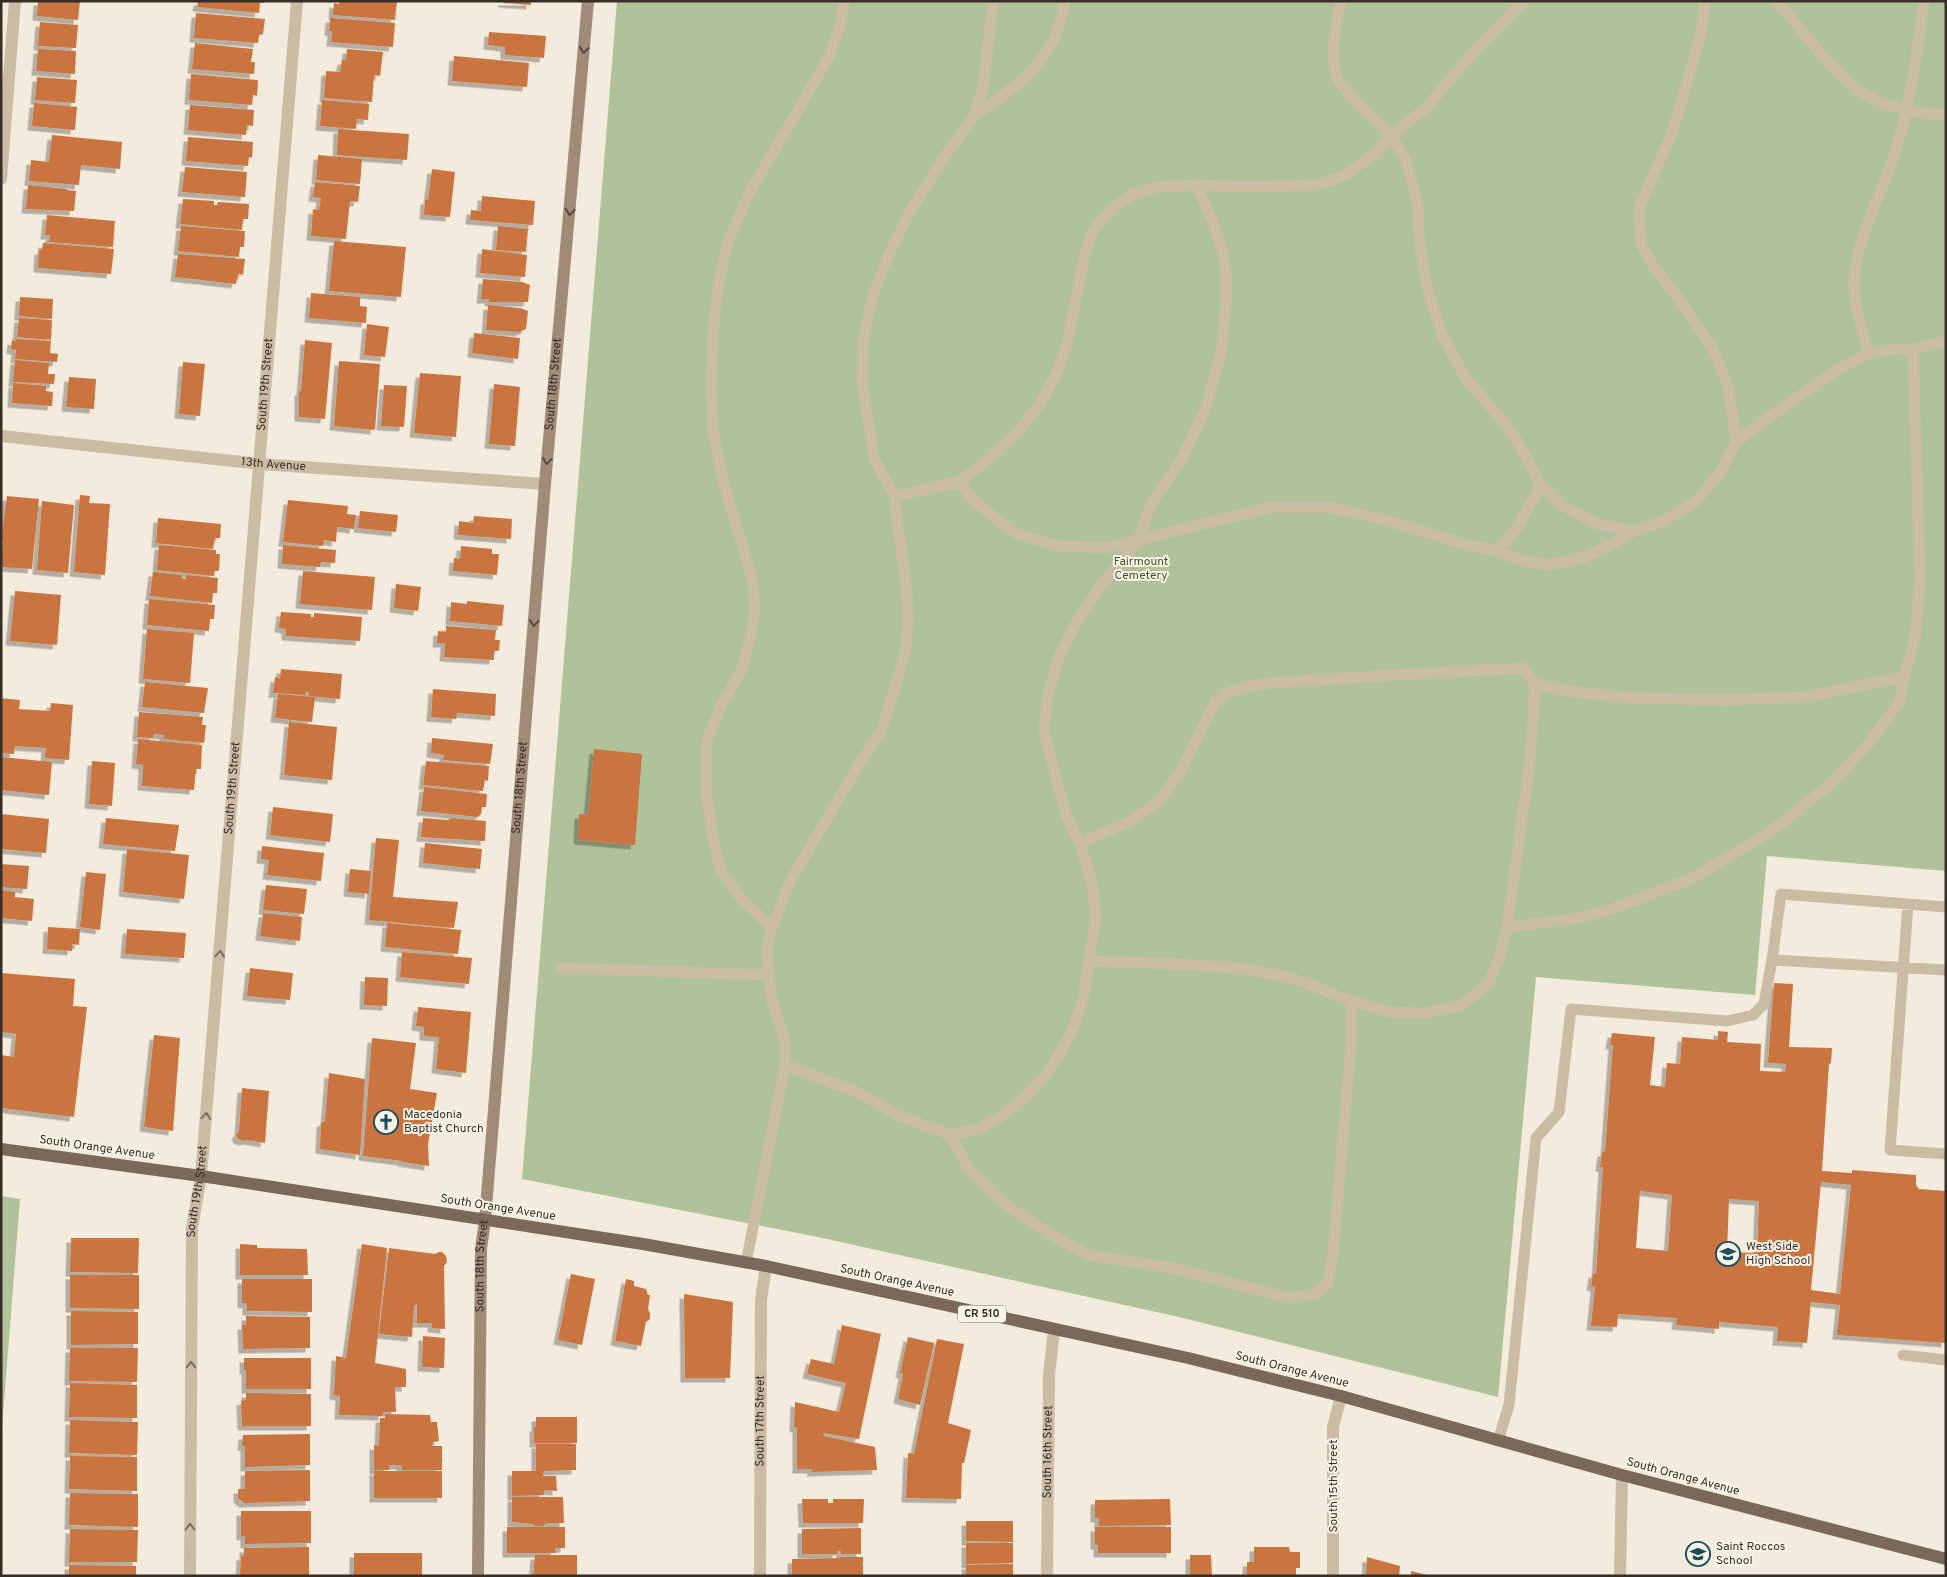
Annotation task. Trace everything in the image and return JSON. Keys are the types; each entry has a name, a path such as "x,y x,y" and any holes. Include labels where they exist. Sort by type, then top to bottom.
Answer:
{"main road":[{"name":"South Orange Avenue","path":"1,1149 201,1176 643,1244 766,1266 1188,1358 1341,1396 1622,1475 1946,1559"}],"street":[{"path":"2,172 15,1"},
{"name":"South 19th Street","path":"190,1576 192,1228 201,1176 297,1"},
{"name":"South 18th Street","path":"478,1576 481,1249 485,1220 545,484 588,1"},
{"name":"13th Avenue","path":"1,436 260,464 545,484"},
{"name":"South 17th Street","path":"760,1576 761,1300 766,1266"},
{"name":"South 16th Street","path":"1047,1576 1049,1375 1054,1330"},
{"name":"South 15th Street","path":"1334,1576 1333,1427 1341,1396"},
{"path":"1620,1576 1622,1475"}],"lane":[{"path":"772,928 742,899 721,872 712,833 706,789 707,740 721,706 742,669 756,607 752,578 722,477 713,432 711,385 713,333 718,286 727,245 747,197 829,57 842,20 844,1"},
{"path":"746,1263 784,1065 785,1041 772,1001 768,975 767,947 789,883 860,763 881,732 898,681 906,648 908,622 907,592 894,496 874,458 862,380 863,342 871,305 887,259 909,214 945,156 974,116 983,88 993,15 993,1"},
{"path":"974,116 1003,96 1035,68 1055,38 1065,1"},
{"path":"1341,1 1333,50 1336,75 1358,104 1391,135 1406,160 1418,205 1420,247 1427,286 1442,335 1466,380 1503,421 1520,444 1541,485 1563,506 1598,524 1634,531"},
{"path":"894,496 959,482 1015,435 1041,403 1057,372 1068,344 1084,257 1093,231 1111,209 1132,194 1157,187 1196,185 1247,187 1318,185 1345,174 1377,152 1391,135 1426,108 1474,50 1524,1"},
{"path":"1705,1 1701,33 1689,76 1672,134 1640,208 1640,226 1642,244 1653,266 1679,299 1715,352 1728,390 1736,442"},
{"path":"1776,1 1831,65 1850,83 1869,97 1906,110 1946,115"},
{"path":"1869,352 1860,322 1854,284 1858,248 1876,198 1893,159 1916,63 1924,1"},
{"path":"784,1065 855,1091 898,1115 950,1135 981,1128 1026,1097 1044,1077 1059,1055 1073,1028 1083,1000 1096,916 1092,884 1080,843 1066,815 1044,731 1047,699 1060,656 1075,624 1101,585 1138,541 1151,504 1180,462 1205,411 1221,353 1226,301 1223,252 1213,222 1196,185"},
{"path":"959,482 972,498 1018,534 1057,546 1106,548 1271,507 1328,507 1386,520 1467,545 1498,551 1524,561 1550,565 1585,557 1615,543 1634,531 1664,521 1696,501 1720,473 1736,442 1768,417 1839,369 1869,352 1913,349 1946,341"},
{"path":"1507,927 1573,919 1606,911 1691,880 1770,833 1827,787 1870,742 1900,701 1904,677 1915,638 1920,580 1913,349"},
{"path":"1498,551 1518,526 1541,485"},
{"path":"1080,843 1131,821 1158,802 1181,771 1216,700 1231,692 1270,684 1354,677 1523,668 1535,684 1530,761 1507,927 1500,956 1488,984 1460,1006 1425,1013 1389,1012 1351,1002 1296,979 1247,969 1090,961"},
{"path":"1535,684 1575,692 1631,698 1724,700 1806,697 1904,677"},
{"path":"1498,1441 1509,1405 1536,1138 1559,1112 1570,1009 1727,1021 1753,1015 1764,1004 1781,894 1946,907"},
{"path":"1908,904 1890,1150 1946,1154"},
{"path":"1772,960 1946,970"},
{"path":"562,968 768,975"},
{"path":"950,1135 969,1169 1008,1206 1048,1233 1088,1255 1177,1269 1288,1298 1315,1294 1328,1283 1333,1253 1351,1045 1351,1002"},
{"path":"1902,1355 1946,1360"}],"green space":[{"name":"Fairmount Cemetery","path":"617,1 1946,1 1946,871 1767,856 1755,995 1536,977 1498,1397 1179,1317 818,1237 522,1179"},
{"path":"1,1196 20,1199 1,1440"}],"building":[{"path":"38,1 80,1 78,20 37,16"},
{"path":"198,1 264,1 264,3 260,3 259,13 197,7"},
{"path":"339,1 397,1 395,20 333,15 334,3 339,4"},
{"path":"503,1 531,1 531,5 503,3"},
{"path":"196,13 265,19 263,34 259,35 258,43 194,38"},
{"path":"330,18 395,23 393,47 331,42 332,31 329,31"},
{"path":"40,22 78,25 76,48 38,46"},
{"path":"489,32 546,36 544,58 505,55 505,47 488,45"},
{"path":"195,43 253,49 251,62 255,62 254,74 192,69"},
{"path":"38,49 76,51 75,74 36,71"},
{"path":"347,49 383,52 380,76 374,75 372,102 324,98 326,71 340,72 342,60 346,60"},
{"path":"454,56 529,63 527,87 452,81"},
{"path":"191,74 258,80 257,96 253,95 252,105 189,100"},
{"path":"37,77 77,80 75,103 35,100"},
{"path":"322,100 369,104 368,120 357,119 356,129 320,126"},
{"path":"34,103 77,107 75,130 32,126"},
{"path":"190,105 254,110 253,126 247,125 246,135 188,130"},
{"path":"338,129 409,134 407,160 337,155"},
{"path":"52,135 122,142 120,169 81,165 79,185 29,181 31,160 49,162"},
{"path":"188,137 253,142 252,158 249,157 248,166 186,161"},
{"path":"318,155 362,159 360,184 316,180"},
{"path":"185,167 247,172 245,197 182,192"},
{"path":"432,169 455,172 450,217 424,215 425,200 428,200"},
{"path":"315,182 360,186 358,202 350,201 346,239 311,236 313,209 319,210 321,198 313,197"},
{"path":"28,185 76,191 74,211 26,209"},
{"path":"482,196 535,201 533,225 470,220 471,210 481,211"},
{"path":"183,199 214,201 214,205 217,205 218,202 249,204 248,219 243,219 242,230 180,224"},
{"path":"47,215 115,221 113,247 49,242 50,235 45,235"},
{"path":"181,226 245,231 244,247 240,247 239,257 178,251"},
{"path":"498,226 528,229 526,252 496,250"},
{"path":"334,241 406,247 401,297 329,291"},
{"path":"43,243 114,249 111,274 38,268 39,250 42,250"},
{"path":"482,249 527,255 525,277 480,273"},
{"path":"178,254 245,259 243,275 238,274 236,284 175,277"},
{"path":"483,279 522,282 530,285 528,302 489,302 489,299 481,299"},
{"path":"311,293 360,297 360,306 367,307 366,323 309,318"},
{"path":"20,297 53,299 52,319 19,316"},
{"path":"488,305 520,308 528,311 526,329 519,332 486,330"},
{"path":"19,318 52,320 51,340 17,337"},
{"path":"367,324 389,327 385,357 364,355"},
{"path":"474,333 520,338 518,359 472,353"},
{"path":"16,339 51,341 50,353 58,354 57,362 15,359 16,350 11,349 12,340 16,341"},
{"path":"305,340 332,343 325,419 299,417 299,391 301,391"},
{"path":"15,360 49,363 48,374 55,374 54,384 13,382"},
{"path":"339,361 380,364 375,430 334,426"},
{"path":"183,362 205,364 200,416 179,414"},
{"path":"420,373 461,376 456,437 414,433"},
{"path":"69,377 96,379 94,409 66,407"},
{"path":"13,383 46,386 46,391 53,392 52,406 12,403"},
{"path":"494,384 520,387 515,446 489,444"},
{"path":"384,385 407,386 404,427 381,426"},
{"path":"80,495 90,496 89,503 110,504 105,575 74,572"},
{"path":"7,496 39,499 32,569 1,567 3,542 1,540"},
{"path":"288,500 348,506 347,514 356,515 354,529 337,527 336,542 324,540 323,546 283,542"},
{"path":"42,501 74,505 68,573 37,570"},
{"path":"360,511 398,515 396,532 358,528"},
{"path":"474,516 512,519 511,539 458,535 459,521 473,523"},
{"path":"158,518 221,524 220,538 215,538 213,549 156,543"},
{"path":"159,545 216,550 216,554 220,554 219,571 214,571 214,576 157,570"},
{"path":"283,545 336,550 335,563 321,562 320,567 282,564"},
{"path":"461,546 492,549 492,554 499,554 497,575 453,571 454,558 460,559"},
{"path":"303,571 375,577 372,610 300,604"},
{"path":"153,572 182,575 182,578 186,579 186,575 218,578 217,593 213,593 212,603 150,596"},
{"path":"396,584 421,587 418,611 394,608"},
{"path":"15,591 61,595 57,645 10,641"},
{"path":"149,599 215,605 214,619 210,619 209,631 147,625"},
{"path":"467,601 504,605 502,626 450,621 451,602 467,604"},
{"path":"281,612 311,614 311,617 314,617 314,613 362,617 360,641 286,636 286,629 279,628"},
{"path":"446,626 496,630 495,640 500,640 499,651 494,651 494,660 444,657 445,643 437,643 438,631 446,632"},
{"path":"147,629 194,633 190,683 143,679"},
{"path":"281,669 342,674 340,699 309,696 309,692 306,692 305,695 273,693 275,677 280,678"},
{"path":"145,682 208,688 204,713 142,707"},
{"path":"433,689 496,694 495,716 457,713 456,719 431,717"},
{"path":"278,694 315,697 312,722 275,718"},
{"path":"1,698 20,700 19,709 50,711 51,703 73,705 69,760 45,758 46,748 15,746 14,754 1,753"},
{"path":"139,712 203,717 202,725 206,725 204,743 163,739 164,735 154,734 153,738 137,737"},
{"path":"289,722 337,727 332,780 284,775"},
{"path":"432,738 493,744 490,764 443,760 444,755 431,753"},
{"path":"138,739 202,745 201,769 196,769 194,790 142,786 143,765 136,764"},
{"path":"594,749 642,754 635,845 578,840 579,814 588,815"},
{"path":"1,757 52,762 49,795 1,790"},
{"path":"92,761 115,763 112,806 89,804"},
{"path":"426,761 489,766 488,781 485,780 483,791 423,785"},
{"path":"424,787 487,794 486,807 482,807 481,814 478,817 421,811"},
{"path":"273,807 333,814 330,842 270,835"},
{"path":"1,814 49,819 46,853 1,849"},
{"path":"106,818 179,825 175,851 103,844"},
{"path":"423,818 486,821 485,841 421,837"},
{"path":"376,838 399,840 393,897 458,902 454,928 369,920"},
{"path":"425,843 482,849 480,869 423,863"},
{"path":"262,846 324,853 321,881 267,875 269,860 261,859"},
{"path":"127,849 189,855 184,899 123,892"},
{"path":"1,864 29,866 27,889 1,887"},
{"path":"350,869 371,871 369,894 348,892"},
{"path":"86,872 106,874 100,930 80,927"},
{"path":"266,885 307,889 304,914 263,910"},
{"path":"1,890 15,892 15,897 34,899 32,921 1,918"},
{"path":"263,913 302,917 300,941 260,936"},
{"path":"387,923 461,930 458,954 385,947"},
{"path":"48,927 80,929 79,945 72,944 72,951 47,949"},
{"path":"127,929 186,933 184,958 125,954"},
{"path":"402,952 472,958 469,984 400,977"},
{"path":"250,968 293,973 290,1000 247,996"},
{"path":"1,973 75,979 73,1006 87,1007 74,1117 1,1108 1,1055 14,1057 16,1034 1,1032"},
{"path":"365,977 388,978 387,1006 364,1005"},
{"path":"1774,983 1793,984 1789,1047 1832,1048 1831,1063 1829,1064 1822,1171 1852,1173 1852,1170 1916,1175 1916,1185 1919,1189 1946,1191 1946,1343 1837,1335 1840,1305 1811,1302 1807,1343 1777,1341 1778,1327 1719,1322 1719,1329 1676,1325 1677,1318 1618,1314 1617,1327 1591,1326 1595,1287 1591,1286 1593,1273 1596,1274 1603,1167 1600,1167 1602,1152 1605,1152 1613,1045 1610,1045 1612,1033 1655,1037 1650,1085 1665,1087 1667,1063 1680,1064 1682,1037 1718,1040 1718,1031 1728,1032 1727,1042 1761,1044 1760,1071 1785,1072 1786,1064 1768,1063","holes":["1821,1182 1851,1185 1840,1294 1811,1290","1640,1191 1672,1195 1668,1251 1636,1248","1729,1199 1759,1201 1757,1253 1727,1252"]},
{"path":"418,1007 471,1012 466,1073 436,1069 439,1037 424,1036 424,1027 416,1026"},
{"path":"154,1035 180,1038 173,1131 144,1127"},
{"name":"Macedonia Baptist Church","path":"372,1038 416,1043 410,1089 437,1093 428,1144 429,1166 363,1156"},
{"path":"329,1073 365,1079 360,1155 320,1149 321,1123 325,1121"},
{"path":"242,1088 269,1091 265,1143 243,1141 238,1139 236,1135 239,1131"},
{"path":"71,1238 139,1238 138,1273 70,1272"},
{"path":"240,1244 257,1245 257,1248 307,1249 308,1275 240,1275"},
{"path":"362,1244 387,1248 375,1363 406,1369 406,1387 395,1387 396,1412 383,1412 383,1416 339,1415 340,1396 334,1395 336,1356 346,1358"},
{"path":"389,1248 435,1254 442,1252 446,1256 447,1262 444,1266 445,1329 432,1328 432,1323 417,1323 417,1304 414,1306 412,1337 379,1334"},
{"path":"571,1274 595,1279 582,1345 558,1340"},
{"path":"70,1275 139,1275 139,1309 70,1308"},
{"path":"242,1279 312,1279 312,1312 247,1311 247,1304 242,1303"},
{"path":"626,1279 634,1281 634,1286 646,1289 648,1295 650,1295 648,1309 650,1319 646,1322 641,1346 615,1341"},
{"path":"684,1294 733,1302 730,1378 685,1378"},
{"path":"71,1311 138,1312 138,1344 71,1345"},
{"path":"246,1316 310,1317 310,1348 243,1349 242,1325 246,1325"},
{"path":"842,1325 881,1334 859,1439 823,1433 824,1436 875,1447 877,1470 812,1472 812,1469 797,1469 797,1428 794,1427 795,1402 839,1412 846,1383 807,1374 811,1359 834,1364"},
{"path":"423,1336 445,1338 444,1368 422,1367"},
{"path":"908,1337 934,1343 920,1405 898,1399 903,1374 900,1373"},
{"path":"937,1339 964,1344 948,1423 971,1430 964,1463 962,1463 961,1499 906,1498 908,1453 914,1454"},
{"path":"70,1348 138,1348 137,1382 69,1381"},
{"path":"244,1358 311,1358 311,1389 246,1389"},
{"path":"70,1383 137,1385 137,1418 69,1417"},
{"path":"246,1393 311,1394 311,1426 242,1426 241,1401 246,1400"},
{"path":"385,1414 430,1415 431,1422 437,1422 439,1441 433,1442 432,1446 442,1446 442,1470 402,1470 401,1465 389,1465 389,1470 374,1470 374,1445 379,1446 380,1418 385,1418"},
{"path":"536,1417 577,1417 577,1443 534,1443"},
{"path":"70,1420 138,1422 137,1455 69,1453"},
{"path":"310,1434 310,1465 245,1467 245,1447 242,1446 243,1435"},
{"path":"536,1444 576,1444 576,1470 544,1471 543,1476 556,1476 557,1491 544,1490 544,1495 512,1496 512,1471 536,1471"},
{"path":"70,1456 137,1457 137,1491 69,1489"},
{"path":"310,1470 310,1501 244,1503 238,1498 238,1489 245,1489 245,1471"},
{"path":"374,1471 442,1471 442,1498 374,1498"},
{"path":"70,1493 138,1494 138,1527 69,1525"},
{"path":"512,1497 563,1497 564,1523 547,1523 543,1526 535,1526 533,1524 512,1522"},
{"path":"802,1499 828,1499 828,1503 833,1503 833,1499 864,1499 863,1523 803,1523"},
{"path":"1170,1499 1171,1525 1099,1526 1099,1518 1095,1518 1095,1500"},
{"path":"241,1511 311,1511 311,1543 245,1544 245,1536 241,1536"},
{"path":"966,1521 1013,1521 1013,1542 966,1541"},
{"path":"507,1527 565,1527 565,1548 555,1548 556,1553 507,1553"},
{"path":"1095,1527 1171,1527 1171,1553 1098,1553 1098,1545 1095,1545"},
{"path":"861,1528 861,1554 841,1554 841,1551 837,1551 837,1554 802,1554 802,1529"},
{"path":"70,1529 138,1530 137,1562 69,1562"},
{"path":"966,1543 1013,1543 1013,1563 966,1564"},
{"path":"309,1547 309,1576 240,1576 241,1555 244,1556 244,1548"},
{"path":"1254,1547 1289,1547 1290,1552 1300,1552 1300,1568 1296,1568 1296,1576 1247,1576 1247,1562 1254,1562"},
{"path":"354,1553 422,1553 422,1576 354,1576"},
{"path":"535,1555 577,1555 577,1576 533,1576"},
{"path":"1190,1555 1211,1555 1212,1576 1190,1576"},
{"path":"863,1557 863,1576 792,1576 792,1559"},
{"path":"1367,1557 1400,1566 1399,1576 1366,1576"},
{"path":"1013,1564 1013,1576 966,1576 966,1565"},
{"path":"69,1565 136,1566 136,1576 69,1576"},
{"path":"1411,1571 1427,1575 1427,1576 1411,1576"}],"place":[{"name":"Macedonia Baptist Church","path":"386,1122"},
{"name":"West Side High School","path":"1728,1254"},
{"name":"Saint Roccos School","path":"1698,1554"}]}
